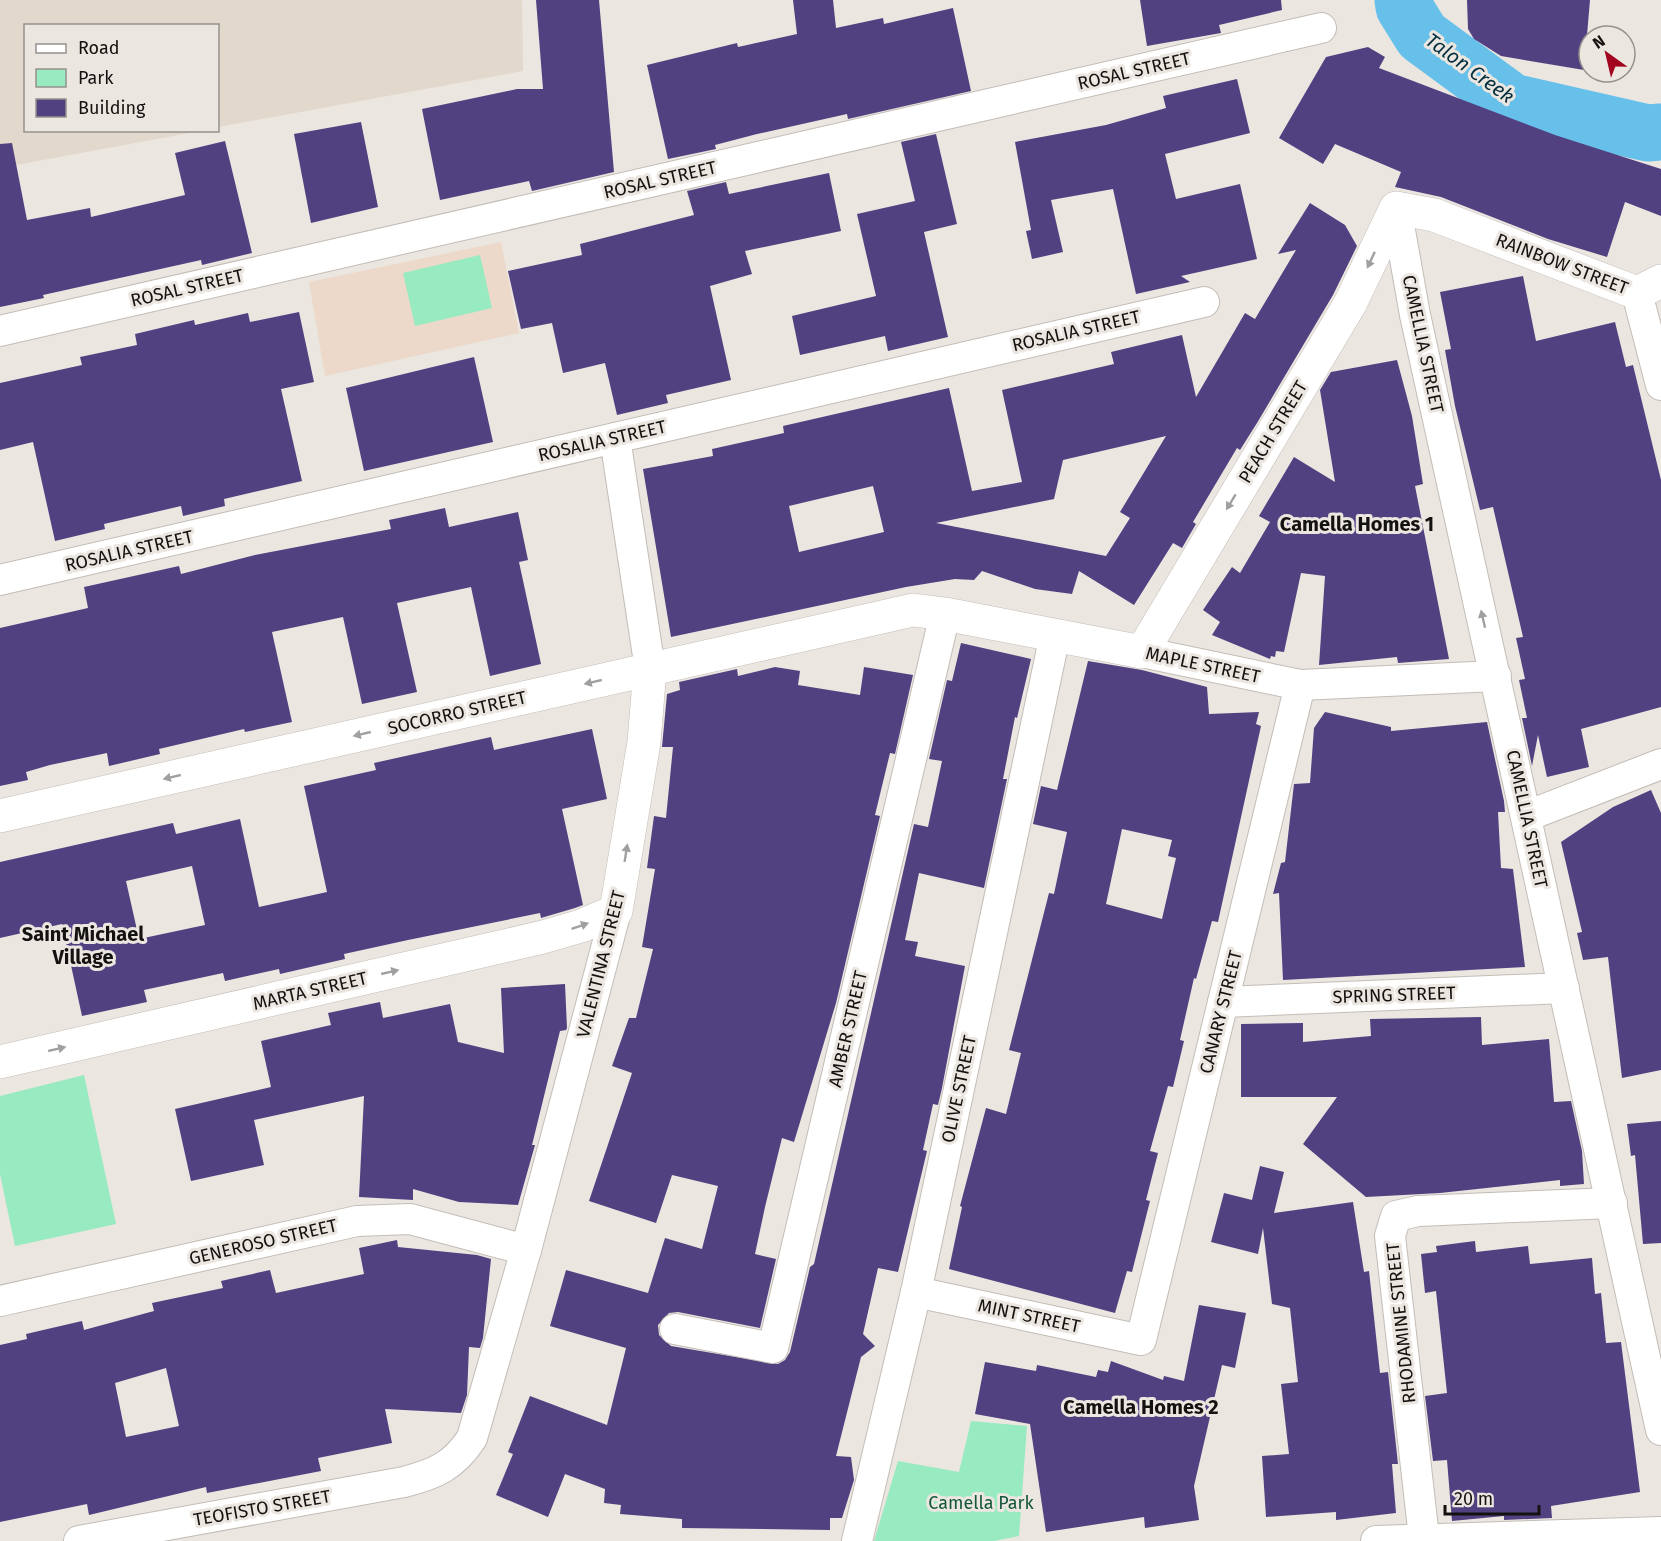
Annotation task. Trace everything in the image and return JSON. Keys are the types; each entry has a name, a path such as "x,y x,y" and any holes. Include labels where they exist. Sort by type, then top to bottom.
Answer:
{"street":[{"name":"ROSAL STREET","path":"0,331 1321,28"},
{"name":"RAINBOW STREET","path":"1396,208 1434,215 1649,287 1661,385"},
{"name":"PEACH STREET","path":"1142,652 1350,304 1396,208"},
{"name":"CAMELLIA STREET","path":"1396,208 1415,315 1661,1430"},
{"name":"ROSALIA STREET","path":"0,580 1204,302"},
{"name":"VALENTINA STREET","path":"444,1470 462,1454 472,1438 526,1250 616,911 644,742 650,669 615,438"},
{"name":"MAPLE STREET","path":"929,612 1142,652 1300,686 1496,676"},
{"name":"SOCORRO STREET","path":"0,816 650,669 929,612"},
{"name":"AMBER STREET","path":"675,1329 773,1348 929,612"},
{"name":"OLIVE STREET","path":"857,1541 916,1292 1055,635"},
{"name":"CANARY STREET","path":"1141,1340 1300,686"},
{"path":"1527,816 1661,764"},
{"name":"MARTA STREET","path":"0,1062 543,937 581,926 616,911"},
{"name":"SPRING STREET","path":"1223,1002 1564,988"},
{"name":"RHODAMINE STREET","path":"1424,1538 1390,1236 1396,1216 1418,1211 1612,1203"},
{"name":"GENEROSO STREET","path":"0,1301 357,1221 410,1220 526,1250"},
{"name":"MINT STREET","path":"916,1292 1141,1340"},
{"name":"TEOFISTO STREET","path":"79,1541 404,1482 444,1470"},
{"path":"1376,1541 1661,1532"}],"shaded area":[{"path":"0,0 522,0 523,71 219,127 219,24 24,24 24,132 195,132 0,168"},
{"path":"501,242 519,333 325,376 309,282"}],"green space":[{"path":"480,255 492,308 415,326 403,273"},
{"path":"84,1075 116,1224 15,1246 0,1174 0,1096"},
{"name":"Camella Park","path":"971,1421 1027,1426 1019,1536 994,1541 874,1541 898,1461 959,1472"}],"building":[{"path":"536,0 599,0 614,172 532,191 529,181 440,200 422,109 517,89 543,89"},
{"path":"793,0 833,0 836,28 883,18 884,24 953,8 971,91 848,119 847,114 757,134 715,145 716,149 668,159 647,65 737,43 738,47 797,34"},
{"path":"1140,0 1281,0 1282,10 1219,25 1221,33 1147,46"},
{"path":"1467,0 1590,0 1588,24 1577,24 1577,69 1501,56 1474,39 1468,29"},
{"path":"1368,47 1385,57 1379,68 1555,135 1661,169 1661,216 1625,202 1607,257 1548,239 1441,197 1395,187 1401,172 1335,144 1323,164 1279,138 1326,57"},
{"path":"1237,79 1250,133 1165,154 1176,199 1240,184 1257,259 1181,276 1190,282 1136,294 1113,189 1051,200 1063,252 1032,259 1026,231 1031,230 1015,142 1106,125 1166,108 1163,96"},
{"path":"361,122 378,207 311,223 294,134"},
{"path":"936,134 957,224 924,232 948,337 888,351 885,336 800,355 792,316 876,296 857,214 915,201 901,142"},
{"path":"225,141 252,253 202,265 201,260 43,295 44,298 0,307 0,144 12,143 27,220 90,208 91,217 185,195 175,153"},
{"path":"829,173 841,231 745,251 752,274 710,286 731,380 666,395 668,403 617,415 605,363 563,373 552,323 521,329 508,271 582,255 580,244 694,215 687,191 726,182 729,194"},
{"path":"1310,203 1345,225 1357,246 1333,295 1257,423 1240,450 1237,448 1193,522 1196,524 1182,548 1173,543 1134,605 1079,571 1072,594 1035,589 982,571 974,580 955,579 906,587 671,637 643,469 713,456 712,449 784,433 783,426 949,388 972,491 1022,482 1002,390 1114,364 1111,352 1182,335 1196,397 1245,313 1255,319 1296,250 1278,254","holes":["1166,436 1120,512 1130,518 1106,556 936,523 1054,499 1063,460","873,486 884,532 799,552 789,506"]},
{"path":"1523,276 1536,341 1615,322 1626,367 1633,365 1661,480 1661,707 1581,729 1589,767 1547,777 1538,735 1532,766 1522,718 1527,718 1519,680 1525,679 1516,638 1523,637 1493,507 1480,510 1455,406 1445,350 1451,349 1440,292"},
{"path":"299,312 314,382 281,389 302,481 224,499 225,506 183,516 181,506 104,524 105,529 55,541 33,442 0,450 0,383 82,365 80,357 137,345 135,334 194,320 195,325 248,313 250,322"},
{"path":"474,357 493,442 364,471 346,388"},
{"path":"1397,360 1412,416 1423,484 1415,486 1449,659 1398,663 1397,657 1319,665 1325,576 1301,573 1284,652 1276,651 1275,657 1271,656 1270,659 1212,635 1220,622 1203,610 1232,567 1240,573 1270,522 1259,516 1294,457 1335,482 1320,390 1331,372"},
{"path":"445,508 449,527 518,512 528,560 519,562 541,664 490,676 471,587 397,603 417,692 362,704 343,617 272,632 292,722 245,732 244,729 159,749 160,754 109,766 107,753 50,765 26,772 28,780 0,786 0,628 88,608 84,587 179,566 181,574 255,555 391,529 389,520"},
{"path":"961,643 1031,659 1017,718 1015,717 1003,779 1007,779 984,888 919,873 905,940 918,942 915,956 965,966 942,1088 938,1105 933,1104 923,1150 927,1151 898,1272 878,1268 863,1334 875,1346 861,1357 836,1456 851,1457 854,1480 842,1518 830,1518 830,1530 682,1528 682,1519 620,1514 621,1505 604,1503 605,1489 565,1474 548,1517 496,1495 513,1454 508,1452 530,1396 607,1425 626,1348 550,1326 566,1270 648,1293 665,1238 702,1249 718,1186 672,1175 656,1223 589,1201 632,1073 612,1066 629,1018 636,1018 653,949 642,947 655,869 647,868 654,816 666,818 673,747 662,747 667,694 680,690 679,682 737,669 738,676 775,667 800,671 798,685 860,695 864,667 913,675 895,754 890,753 875,815 880,816 836,1003 794,1142 782,1138 765,1207 755,1254 776,1259 760,1328 678,1312 669,1313 658,1325 659,1335 671,1346 778,1364 785,1360 790,1352 810,1267 814,1264 914,824 928,827 942,761 929,759 947,680 952,681"},
{"path":"1088,661 1142,670 1207,687 1209,714 1259,712 1256,724 1261,726 1218,922 1212,921 1196,979 1194,978 1180,1040 1184,1041 1173,1087 1168,1086 1150,1151 1158,1153 1146,1200 1150,1201 1132,1272 1127,1271 1115,1313 949,1269 962,1207 960,1206 986,1108 1006,1114 1021,1053 1009,1050 1049,893 1054,894 1067,832 1033,824 1041,786 1057,790","holes":["1122,829 1172,840 1168,856 1176,858 1162,919 1106,904"]},
{"path":"1325,712 1391,727 1391,731 1487,722 1504,801 1505,812 1498,812 1501,868 1513,869 1525,967 1283,980 1279,893 1273,894 1281,863 1285,862 1294,784 1310,783 1314,728"},
{"path":"592,729 607,799 562,809 583,905 541,918 540,913 344,954 345,959 280,974 279,969 225,981 223,973 144,990 147,1002 82,1016 62,924 0,938 0,862 173,823 176,834 240,819 259,907 327,892 304,786 376,770 374,763 491,737 494,750","holes":["192,866 205,925 139,939 126,881"]},
{"path":"1651,790 1661,813 1661,1070 1622,1078 1608,957 1583,960 1577,933 1582,932 1561,842 1613,807"},
{"path":"565,984 567,1028 560,1031 532,1145 535,1145 518,1205 459,1202 413,1189 413,1200 359,1197 364,1096 254,1120 264,1165 191,1181 175,1109 271,1087 261,1041 331,1025 328,1013 380,1002 383,1018 450,1004 458,1042 504,1053 501,988"},
{"path":"1481,1017 1482,1045 1549,1039 1554,1102 1571,1101 1582,1151 1584,1184 1560,1186 1560,1180 1440,1193 1366,1197 1303,1144 1337,1097 1241,1097 1241,1024 1303,1023 1303,1042 1371,1036 1370,1019"},
{"path":"1661,1121 1661,1243 1643,1244 1635,1155 1631,1156 1627,1124"},
{"path":"1260,1166 1284,1172 1274,1213 1353,1202 1364,1272 1369,1271 1380,1373 1388,1372 1398,1464 1392,1464 1396,1513 1336,1520 1336,1512 1266,1517 1262,1456 1289,1454 1281,1384 1298,1382 1290,1308 1272,1304 1263,1228 1258,1254 1211,1242 1224,1193 1252,1200"},
{"path":"397,1240 398,1247 477,1255 491,1259 483,1338 480,1348 469,1347 467,1395 461,1413 385,1409 392,1443 318,1458 321,1471 207,1493 206,1487 89,1515 87,1504 0,1522 0,1345 27,1339 26,1334 82,1321 84,1330 154,1311 152,1303 223,1288 221,1281 270,1270 276,1293 364,1274 359,1248","holes":["166,1368 179,1426 126,1437 115,1383"]},
{"path":"1475,1241 1476,1252 1528,1246 1530,1264 1592,1258 1595,1294 1601,1293 1606,1343 1621,1342 1640,1492 1551,1506 1552,1518 1504,1520 1504,1516 1452,1521 1447,1460 1433,1461 1425,1396 1447,1393 1436,1291 1425,1293 1421,1254 1437,1252 1436,1246"},
{"path":"1199,1305 1246,1313 1235,1368 1222,1365 1194,1486 1199,1520 1145,1528 1144,1517 1046,1532 1030,1424 975,1414 985,1362 1036,1371 1037,1365 1096,1377 1098,1370 1108,1372 1111,1361 1163,1380 1164,1376 1184,1381"}],"waterway":[{"name":"Talon Creek","path":"1403,0 1404,7 1422,36 1512,102 1648,133 1661,132"}],"district":[{"name":"Camella Homes 1","path":"1357,524"},
{"name":"Saint Michael Village","path":"83,946"},
{"name":"Camella Homes 2","path":"1141,1407"}]}
